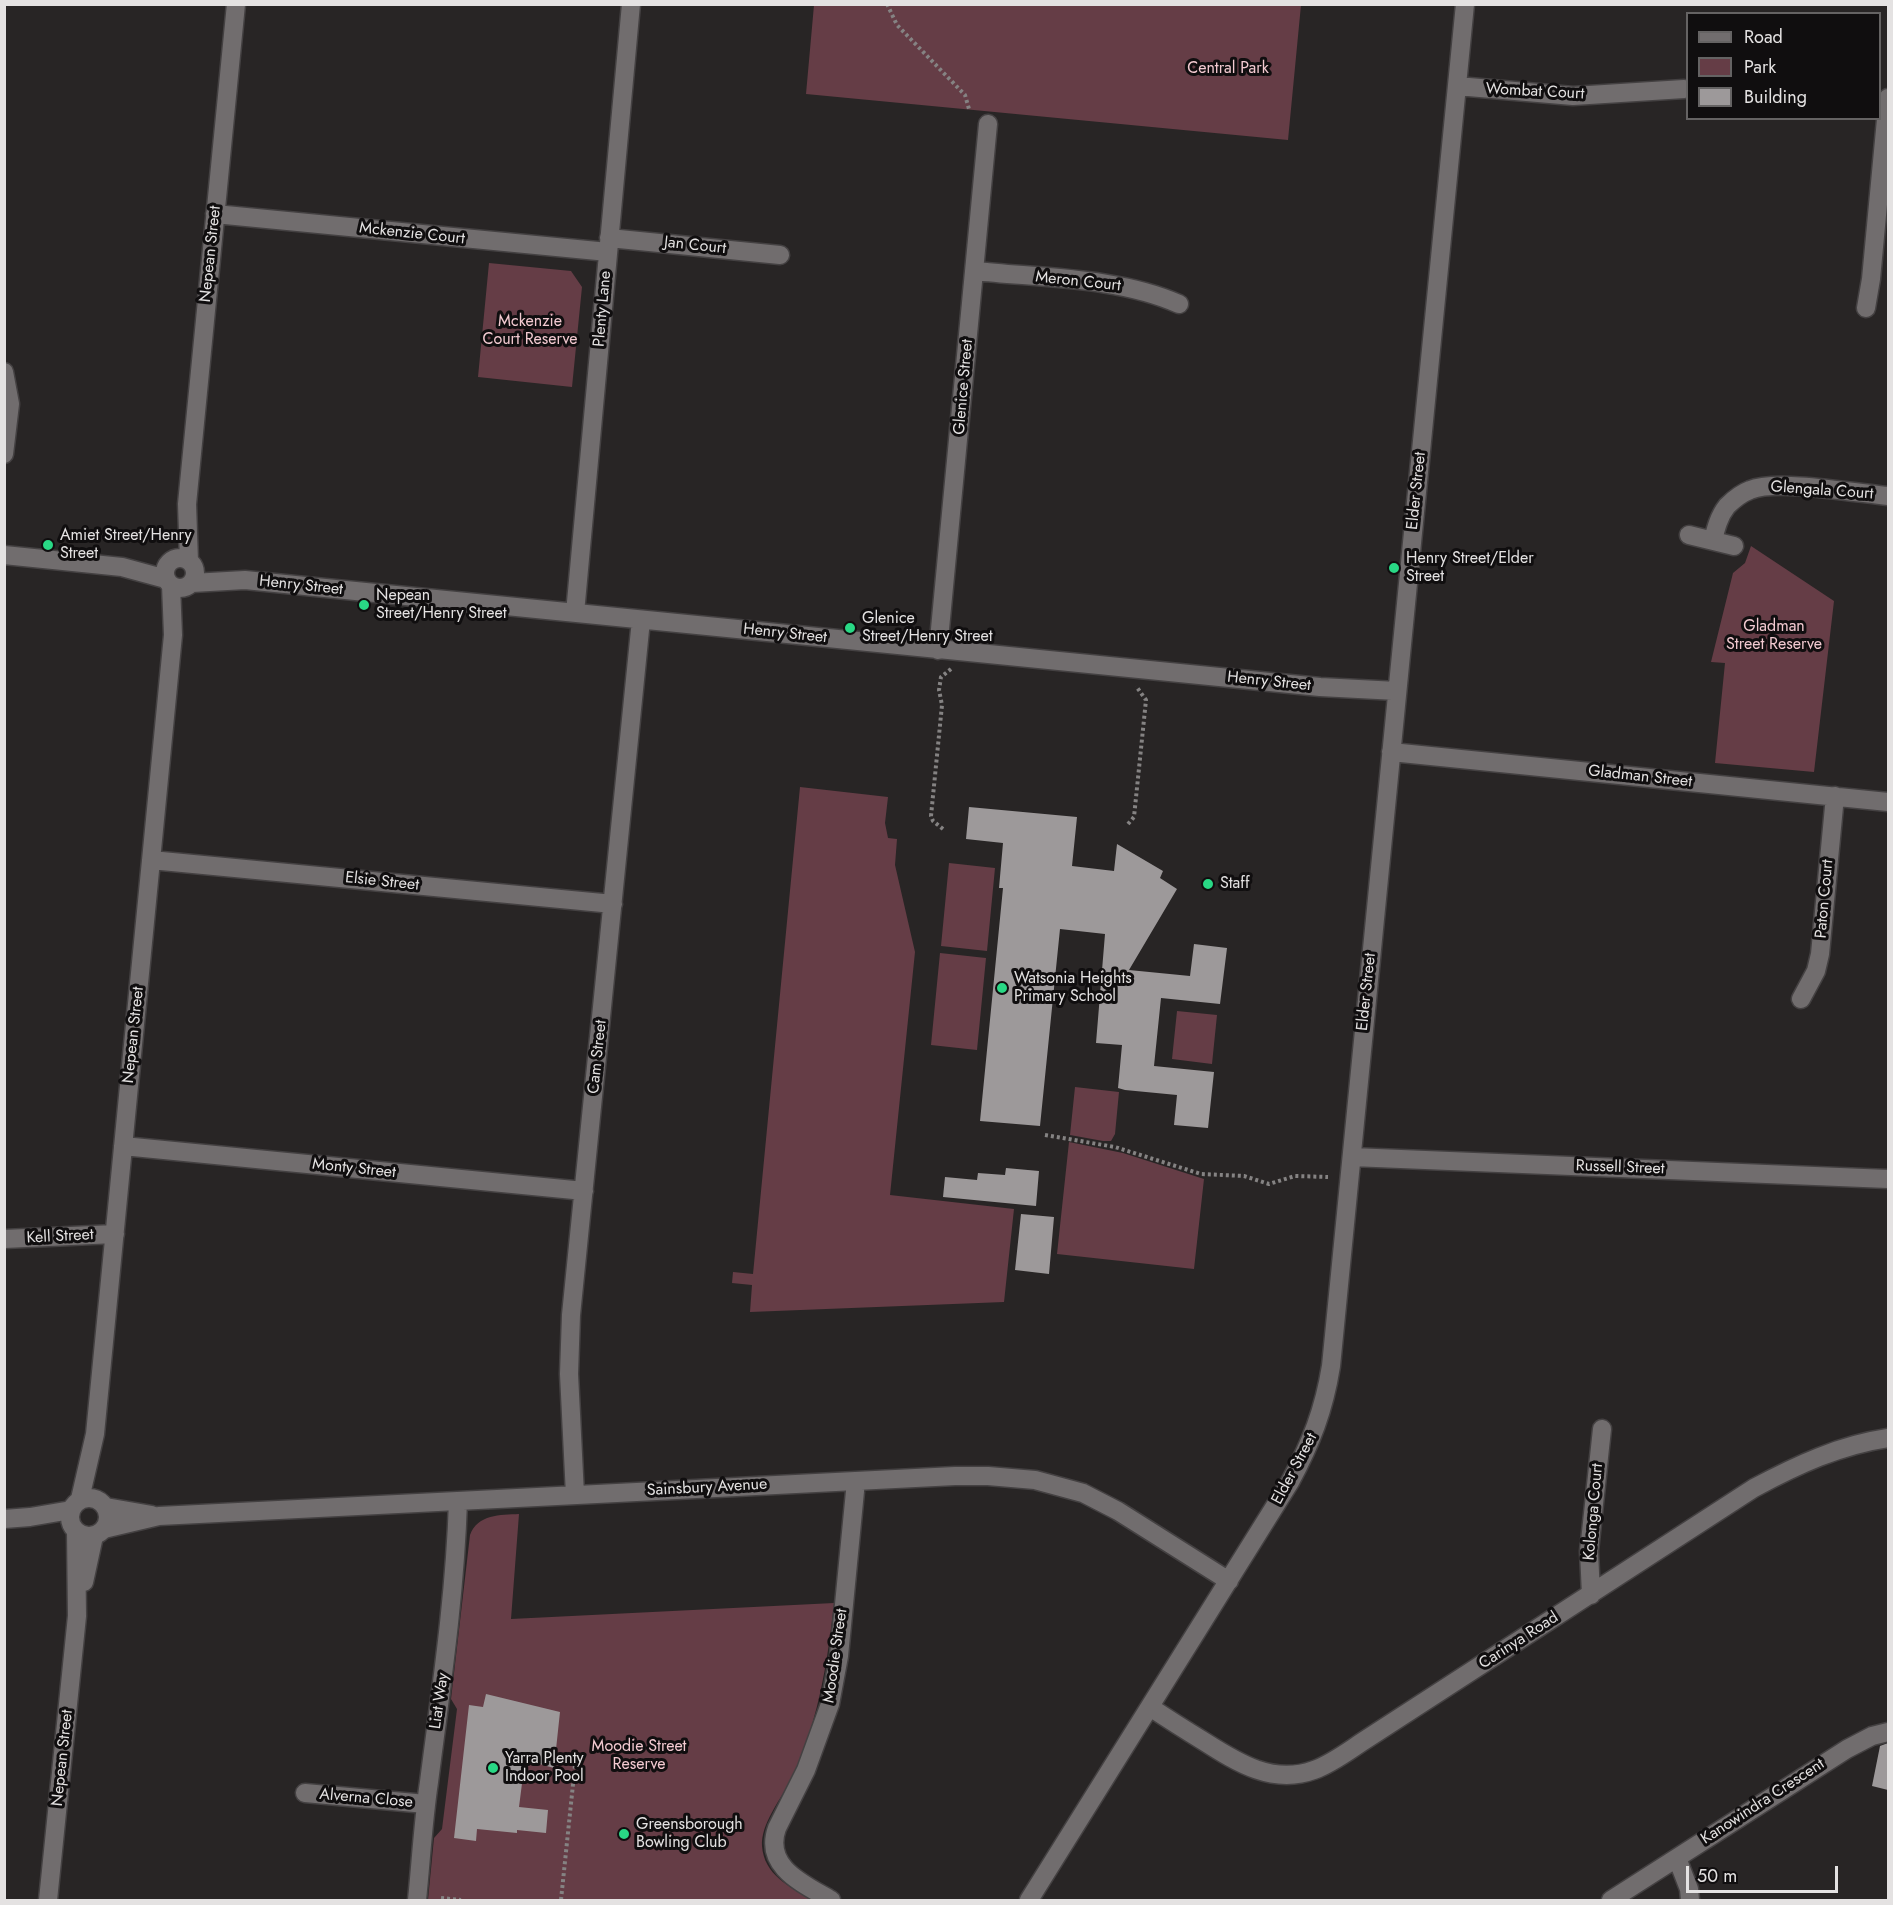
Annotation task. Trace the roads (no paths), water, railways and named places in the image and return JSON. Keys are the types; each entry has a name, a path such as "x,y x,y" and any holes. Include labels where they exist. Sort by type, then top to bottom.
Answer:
{"street":[{"name":"Nepean Street","path":"48,1900 77,1616 83,1522 95,1434 236,4"},
{"name":"Plenty Lane","path":"575,613 631,4"},
{"name":"Elder Street","path":"1029,1900 1290,1482 1305,1455 1319,1421 1331,1366 1465,4"},
{"name":"Wombat Court","path":"1457,86 1573,96 1684,89"},
{"path":"1866,308 1871,279 1888,98"},
{"name":"Glenice Street","path":"938,650 988,124"},
{"name":"Mckenzie Court","path":"215,214 609,245"},
{"name":"Jan Court","path":"609,245 780,255"},
{"name":"Meron Court","path":"975,271 1120,286 1160,295 1179,304"},
{"path":"4,372 10,404 4,454"},
{"name":"Glengala Court","path":"1713,540 1720,517 1728,506 1750,490 1783,485 1888,496"},
{"path":"1689,535 1734,546"},
{"name":"Henry Street","path":"4,555 938,650 1320,687 1397,691"},
{"name":"Cam Street","path":"575,1495 569,1374 570,1343 641,620"},
{"name":"Gladman Street","path":"1391,752 1888,802"},
{"name":"Paton Court","path":"1801,999 1816,971 1820,954 1835,796"},
{"name":"Elsie Street","path":"151,860 613,904"},
{"name":"Monty Street","path":"123,1146 584,1191"},
{"name":"Russell Street","path":"1352,1157 1888,1179"},
{"name":"Kell Street","path":"4,1239 115,1234"},
{"name":"Kolonga Court","path":"1591,1595 1589,1551 1602,1429"},
{"name":"Nepean Street","path":"83,1522 108,1518 102,1503 95,1434"},
{"name":"Carinya Road","path":"1150,1707 1234,1761 1252,1769 1284,1775 1307,1772 1330,1762 1754,1488 1834,1451 1888,1438"},
{"name":"Sainsbury Avenue","path":"4,1519 30,1517 83,1522 159,1516 988,1476 1035,1480 1083,1493 1118,1511 1229,1581"},
{"name":"Moodie Street","path":"831,1900 783,1868 776,1856 774,1842 777,1828 815,1750 830,1704 839,1656 856,1481"},
{"name":"Sainsbury Avenue","path":"83,1522 86,1497 159,1516"},
{"name":"Liat Way","path":"417,1900 426,1804 448,1633 456,1555 458,1501"},
{"name":"Kanowindra Crescent","path":"1611,1900 1847,1749 1872,1736 1888,1732"},
{"name":"Alverna Close","path":"305,1793 426,1804"},
{"path":"1677,1858 1689,1889 1690,1900"}],"place":[{"name":"Amiet Street/Henry Street","path":"48,545"},
{"name":"Henry Street/Elder Street","path":"1394,568"},
{"name":"Nepean Street/Henry Street","path":"364,605"},
{"name":"Glenice Street/Henry Street","path":"850,628"},
{"name":"Staff","path":"1208,884"},
{"name":"Watsonia Heights Primary School","path":"1002,988"},
{"name":"Yarra Plenty Indoor Pool","path":"493,1768"},
{"name":"Greensborough Bowling Club","path":"624,1834"}],"park label":[{"name":"Central Park","path":"1228,69"},
{"name":"Mckenzie Court Reserve","path":"530,331"},
{"name":"Gladman Street Reserve","path":"1774,636"},
{"name":"Moodie Street Reserve","path":"639,1756"}]}
